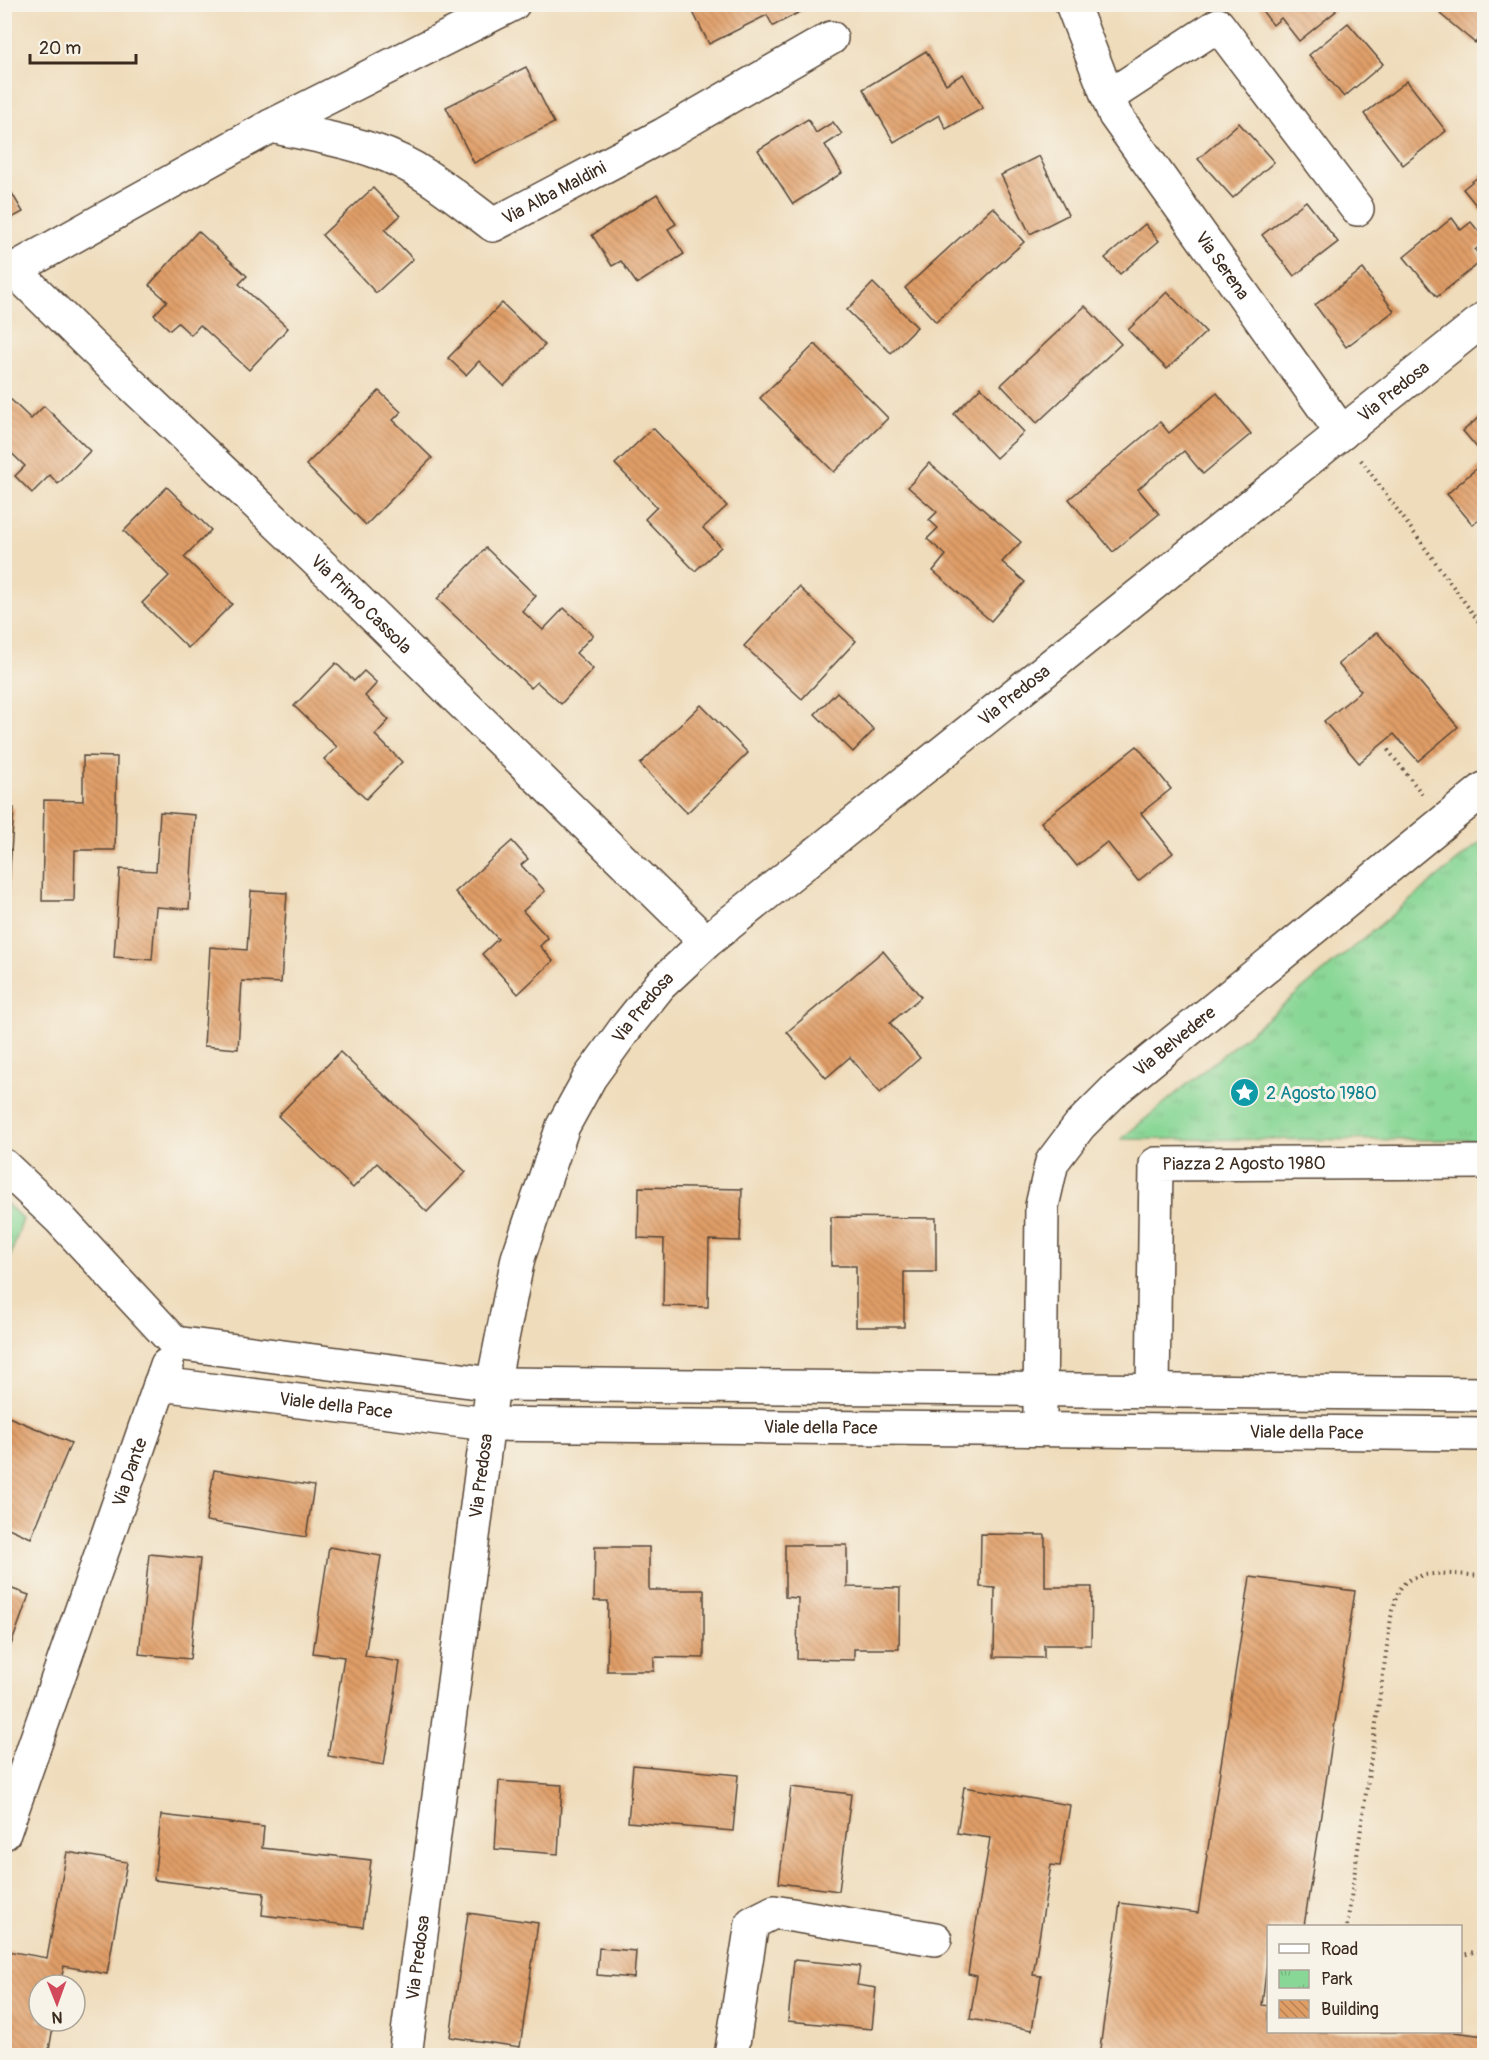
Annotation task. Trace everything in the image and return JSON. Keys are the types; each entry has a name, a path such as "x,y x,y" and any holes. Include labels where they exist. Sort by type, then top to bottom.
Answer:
{"street":[{"path":"9,272 271,126 513,4"},
{"name":"Via Serena","path":"1072,4 1115,115 1342,433"},
{"path":"1108,97 1218,25 1357,209"},
{"name":"Via Alba Maldini","path":"271,126 376,151 407,164 493,225 663,135 831,38"},
{"name":"Via Primo Cassola","path":"9,272 98,352 341,584 706,942"},
{"name":"Via Predosa","path":"405,2055 493,1384 518,1258 563,1126 590,1077 660,985 706,942 1485,319"},
{"name":"Via Belvedere","path":"1040,1429 1042,1206 1052,1162 1080,1125 1116,1089 1485,789"},
{"name":"Piazza 2 Agosto 1980","path":"1153,1390 1156,1164 1485,1162"},
{"path":"4,1166 60,1219 176,1343 493,1384 1485,1394"},
{"name":"Via Dante","path":"4,1833 176,1343"},
{"name":"Viale della Pace","path":"160,1384 488,1424 1485,1434"},
{"path":"1362,1432 1363,1392"},
{"path":"731,2055 752,1923 774,1912 935,1939"}],"path":[{"path":"1342,433 1485,629"},
{"path":"1388,750 1444,822"},
{"path":"1347,1925 1392,1611 1398,1594 1405,1583 1417,1576 1448,1574 1485,1576"},
{"path":"1462,1956 1485,1949"}],"green space":[{"path":"1484,839 1484,1140 1121,1139"},
{"path":"5,1202 23,1219 5,1272"}],"building":[{"path":"689,4 815,4 773,26 767,15 709,44"},
{"path":"1257,4 1331,4 1336,11 1299,41 1281,18 1273,25"},
{"path":"1448,4 1484,4 1484,32 1475,43 1440,14"},
{"path":"1348,23 1383,64 1344,97 1309,55"},
{"path":"926,51 946,84 963,74 983,108 946,129 939,115 894,142 863,89"},
{"path":"526,67 554,123 474,163 446,107"},
{"path":"1407,81 1446,131 1403,165 1364,114"},
{"path":"808,119 816,133 833,122 842,134 825,145 842,173 793,204 758,150"},
{"path":"1239,123 1274,162 1233,198 1198,159"},
{"path":"1039,156 1068,215 1030,234 1001,175"},
{"path":"1484,172 1484,215 1463,189"},
{"path":"4,180 23,212 4,222"},
{"path":"373,188 400,216 385,230 413,259 376,293 322,235"},
{"path":"657,194 676,224 668,229 684,254 637,284 621,261 612,266 592,235"},
{"path":"1306,201 1338,242 1294,276 1262,235"},
{"path":"993,207 1024,242 936,322 905,288"},
{"path":"1452,218 1461,230 1471,222 1484,238 1484,243 1475,250 1483,260 1437,297 1404,257"},
{"path":"1145,224 1159,241 1120,274 1105,258"},
{"path":"198,231 247,276 239,284 288,328 249,370 200,325 191,335 178,323 170,330 154,315 167,301 149,285"},
{"path":"1363,269 1394,311 1346,347 1315,305"},
{"path":"873,283 917,327 891,353 847,310"},
{"path":"1167,292 1206,332 1167,369 1128,330"},
{"path":"502,303 545,345 504,386 479,361 466,375 448,358"},
{"path":"1085,306 1121,344 1037,423 1001,385"},
{"path":"815,344 888,418 834,472 760,398"},
{"path":"981,387 1024,432 996,458 954,414"},
{"path":"379,391 401,412 393,420 432,458 366,525 306,465"},
{"path":"4,393 31,419 44,406 90,451 58,484 50,475 32,493 15,476 25,466 4,446"},
{"path":"1217,393 1251,434 1203,474 1184,451 1138,489 1159,514 1113,552 1069,499 1160,422 1169,433"},
{"path":"1484,413 1484,456 1463,431"},
{"path":"653,428 727,506 703,528 721,547 695,571 645,519 657,507 615,464"},
{"path":"1484,462 1484,515 1473,525 1447,494"},
{"path":"929,463 1021,542 1002,562 1025,582 991,621 933,571 946,555 927,539 938,528 929,520 937,512 908,487"},
{"path":"167,487 211,530 184,557 232,604 188,648 142,603 169,576 124,531"},
{"path":"486,548 536,596 522,611 543,630 564,608 593,635 576,653 593,669 561,704 537,682 531,688 437,599"},
{"path":"799,587 856,641 802,699 744,646"},
{"path":"1377,632 1458,727 1418,761 1394,734 1359,763 1324,721 1361,691 1338,664"},
{"path":"336,663 354,681 364,671 377,683 365,696 389,720 375,735 402,762 366,799 324,759 337,747 294,706"},
{"path":"837,692 874,730 853,752 815,714"},
{"path":"701,705 748,753 687,813 640,764"},
{"path":"1137,746 1171,789 1141,813 1173,853 1138,881 1107,842 1077,866 1041,822"},
{"path":"83,756 117,757 115,850 75,850 74,901 42,901 44,800 83,801"},
{"path":"4,807 14,808 8,898 4,898"},
{"path":"160,812 195,815 189,909 156,907 152,960 114,957 120,869 156,871"},
{"path":"512,841 528,859 521,865 545,891 523,911 548,938 540,946 553,961 518,994 482,954 498,939 455,892"},
{"path":"251,891 287,893 281,983 242,981 238,1049 204,1046 210,947 247,950"},
{"path":"883,951 921,997 890,1023 920,1058 880,1093 850,1057 826,1078 787,1032"},
{"path":"340,1052 466,1172 427,1212 377,1163 353,1188 278,1116"},
{"path":"639,1187 742,1189 740,1241 709,1240 708,1307 663,1306 664,1239 638,1238"},
{"path":"831,1217 936,1218 936,1272 904,1272 904,1327 856,1327 856,1266 831,1266"},
{"path":"4,1415 71,1443 31,1538 4,1526"},
{"path":"214,1470 314,1486 306,1537 206,1521"},
{"path":"981,1534 1045,1535 1045,1587 1092,1587 1091,1645 1044,1645 1044,1658 994,1657 995,1588 980,1587"},
{"path":"785,1545 847,1545 847,1587 900,1588 899,1649 854,1649 854,1660 797,1659 798,1598 785,1597"},
{"path":"329,1547 381,1556 365,1656 400,1662 384,1765 328,1756 344,1657 313,1653"},
{"path":"595,1547 649,1547 649,1590 704,1590 704,1658 654,1657 654,1671 607,1671 608,1601 594,1601"},
{"path":"149,1554 200,1559 190,1659 139,1654"},
{"path":"1250,1577 1355,1591 1304,1925 1267,1925 1267,1963 1262,2005 1267,2006 1267,2033 1462,2033 1484,2036 1484,2056 1099,2056 1120,1903 1198,1913"},
{"path":"4,1586 29,1595 7,1656 4,1655"},
{"path":"633,1765 738,1775 733,1831 628,1822"},
{"path":"499,1781 562,1785 558,1854 495,1849"},
{"path":"791,1787 851,1794 839,1891 779,1883"},
{"path":"964,1787 1070,1805 1060,1866 1051,1865 1033,1975 1041,1976 1032,2030 970,2019 977,1976 968,1974 990,1838 957,1833"},
{"path":"161,1815 264,1827 262,1848 371,1860 363,1927 262,1915 264,1893 154,1880"},
{"path":"67,1852 127,1862 107,1974 64,1966 63,1973 27,1973 27,2033 52,2033 48,2056 4,2056 4,1972 8,1951 47,1958"},
{"path":"468,1913 538,1923 520,2047 450,2037"},
{"path":"599,1948 636,1951 634,1978 597,1975"},
{"path":"794,1960 860,1966 857,1985 876,1988 872,2029 788,2021"}],"place":[{"name":"2 Agosto 1980","path":"1245,1093"}]}
